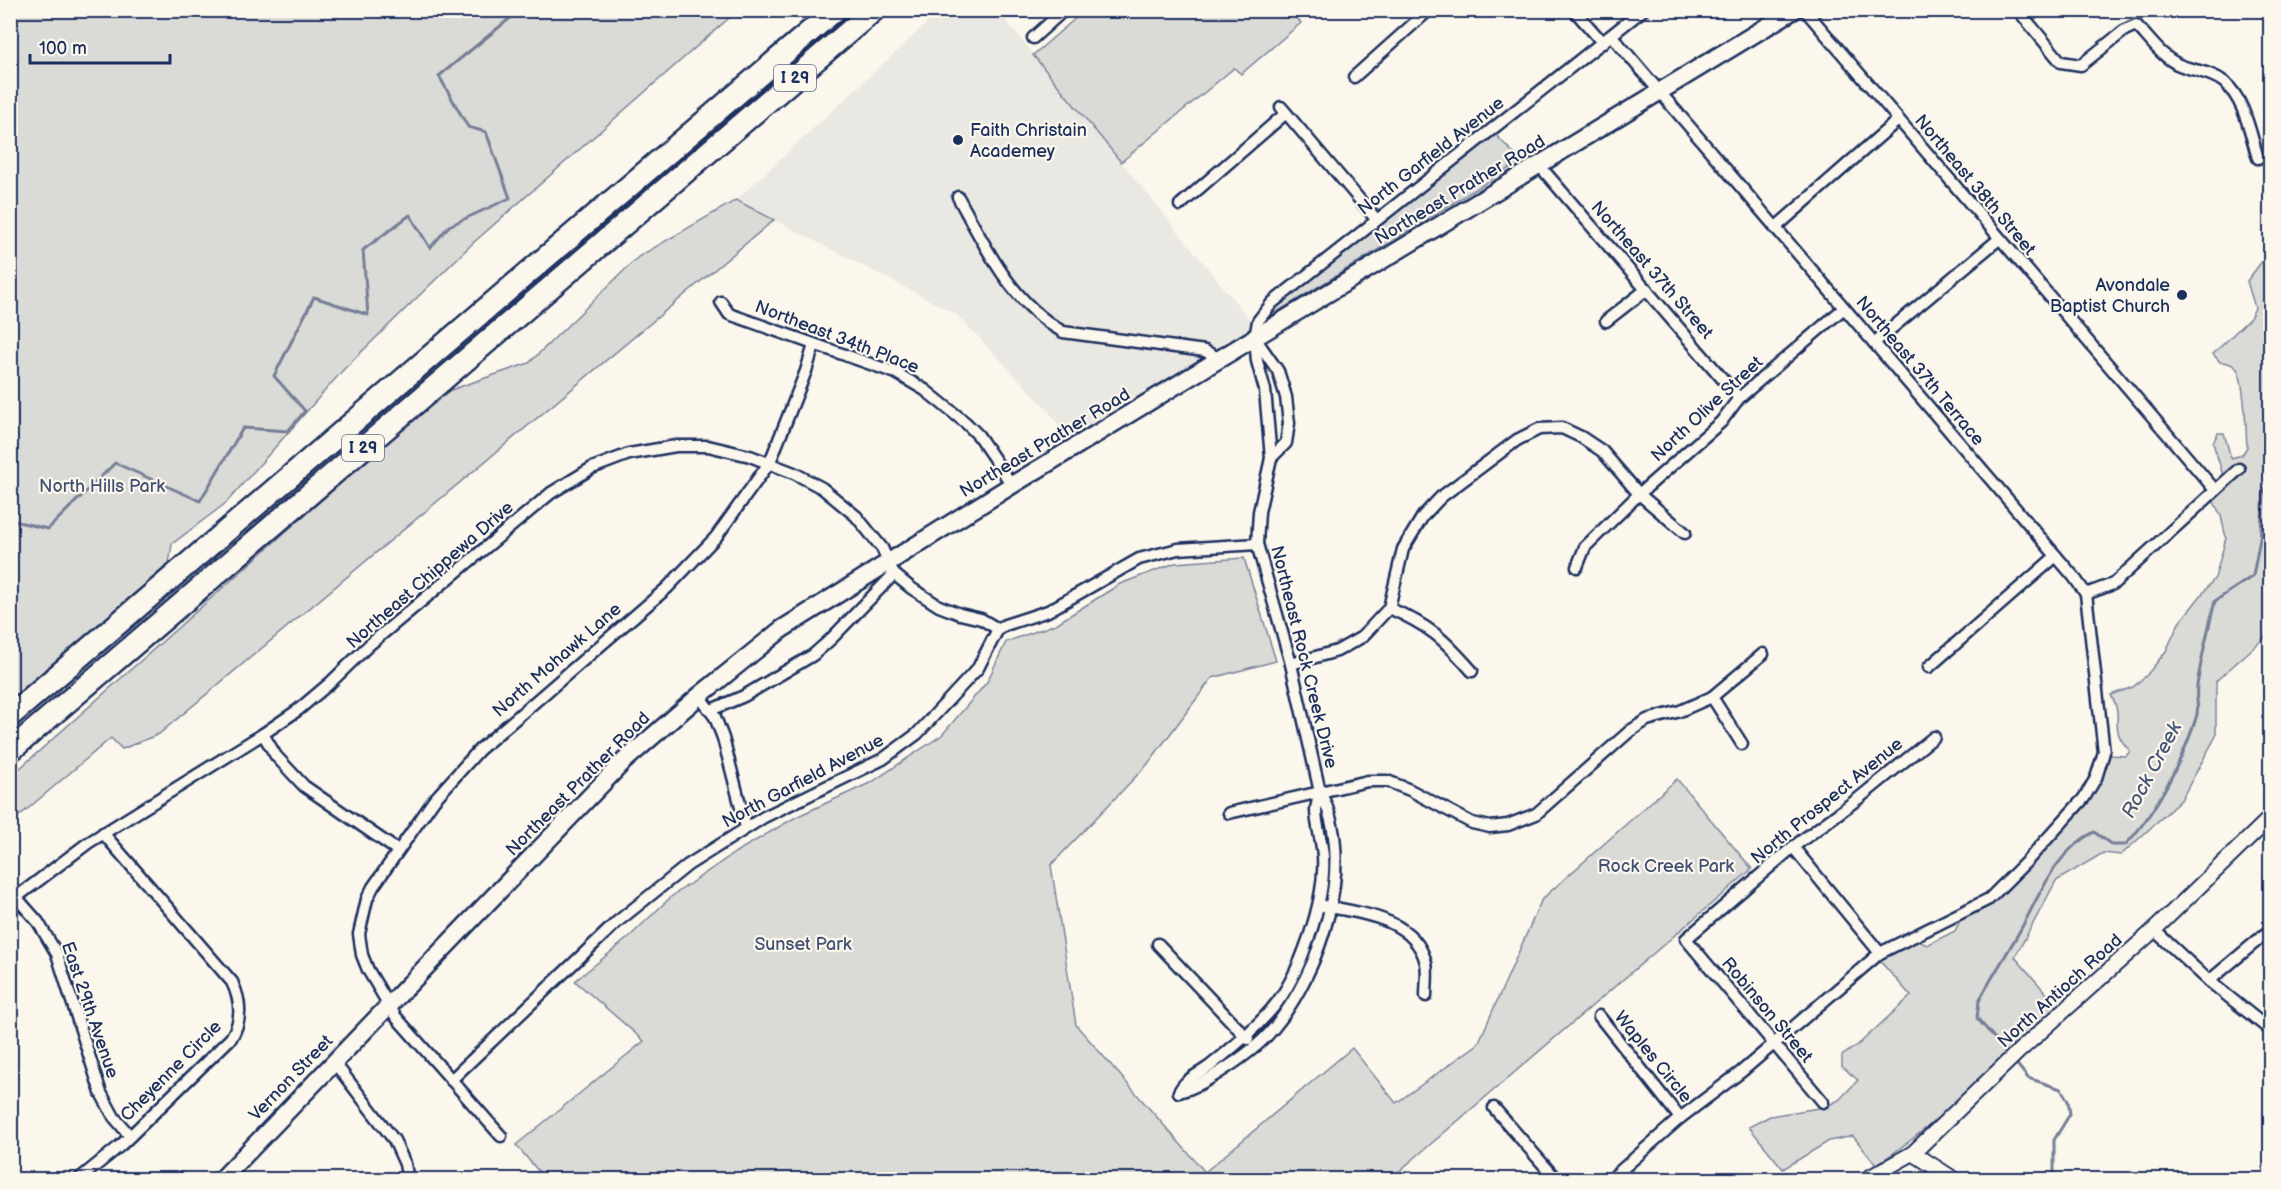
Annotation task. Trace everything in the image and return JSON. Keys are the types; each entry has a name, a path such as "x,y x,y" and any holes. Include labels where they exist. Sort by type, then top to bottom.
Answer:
{"highway":[{"name":"I 29","path":"10,716 835,10"},
{"name":"I 29","path":"10,751 874,10"}],"main road":[{"name":"Northeast Prather Road","path":"389,1004 624,761 699,696 782,630 891,568 1012,485 1794,10"},
{"name":"Vernon Street","path":"221,1179 389,1004"}],"street":[{"path":"1034,38 1064,10"},
{"path":"1354,77 1429,10"},
{"path":"1574,10 1603,43"},
{"name":"North Garfield Avenue","path":"1255,338 1258,321 1272,303 1643,10"},
{"name":"Northeast 38th Street","path":"1805,10 2215,490"},
{"path":"2018,10 2061,62 2066,64 2081,65 2125,30 2136,25 2164,55 2176,63 2212,75 2224,82 2243,111 2258,158"},
{"name":"Northeast 37th Terrace","path":"1612,36 2086,594"},
{"path":"1180,205 1283,110 1376,219"},
{"path":"1775,228 1898,120"},
{"name":"Northeast 37th Street","path":"1539,165 1739,398"},
{"path":"958,197 997,267 1028,306 1044,321 1063,332 1205,351 1220,359"},
{"path":"1874,343 1999,239"},
{"path":"1606,321 1647,289"},
{"name":"Northeast 34th Place","path":"721,302 729,314 896,374 925,390 978,435 1012,485"},
{"name":"North Olive Street","path":"1577,567 1585,547 1638,494 1721,422 1739,398 1844,308"},
{"name":"Northeast Rock Creek Drive","path":"1255,338 1257,361 1268,410 1271,458 1259,512 1257,544 1291,664 1320,792 1327,805 1336,869 1326,927 1310,972 1292,1003 1272,1030 1244,1057 1194,1088 1179,1092 1185,1082 1207,1068 1245,1036 1272,1009 1292,979 1306,947 1323,877 1323,857 1316,810 1320,792"},
{"name":"Northeast Rock Creek Drive","path":"1255,338 1278,371 1286,398 1289,423 1286,443 1271,458"},
{"name":"North Mohawk Lane","path":"501,1136 396,1017 368,970 362,955 359,933 367,899 397,850 434,800 479,750 667,588 722,530 770,462 814,345"},
{"path":"1291,664 1337,651 1362,637 1389,608 1403,549 1423,516 1441,498 1517,440 1539,429 1562,428 1602,451 1638,494 1685,533"},
{"name":"Northeast Chippewa Drive","path":"13,900 103,833 263,734 330,683 369,645 551,493 592,468 629,454 676,446 708,446 770,462 822,488 837,499 867,528 891,568 932,603 981,619 998,630"},
{"path":"1610,1179 1680,1118 1775,1043 1880,953 1989,899 2084,798 2099,770 2104,752 2086,594 2113,584 2239,469"},
{"path":"998,630 1005,625 1048,611 1139,559 1178,549 1257,544"},
{"path":"1929,667 2056,556"},
{"path":"711,710 744,696 813,655 831,639 891,568"},
{"path":"1389,608 1420,622 1445,640 1472,671"},
{"name":"North Garfield Avenue","path":"451,1080 644,898 688,865 746,827 865,769 899,749 978,668 998,630"},
{"path":"1229,813 1368,781 1387,781 1410,790 1472,823 1490,827 1508,825 1536,814 1630,731 1647,720 1680,711 1712,697 1763,654"},
{"path":"699,696 711,710 723,738 746,827"},
{"path":"1712,697 1742,744"},
{"path":"263,734 276,756 304,786 397,850"},
{"name":"North Prospect Avenue","path":"1686,939 1793,847 1859,798 1934,737"},
{"name":"North Antioch Road","path":"1865,1179 1912,1153 2019,1051 2154,930 2271,818"},
{"name":"Cheyenne Circle","path":"78,1179 106,1159 231,1038 238,1022 240,1004 232,982 103,833"},
{"path":"1793,847 1880,953"},
{"name":"East 29th Avenue","path":"13,900 38,922 57,954 101,1094 114,1117 130,1136"},
{"path":"1317,906 1389,921 1406,931 1417,945 1426,964 1426,996"},
{"path":"2154,930 2209,981 2271,1030"},
{"path":"2209,981 2271,930"},
{"name":"Robinson Street","path":"1686,939 1823,1102"},
{"path":"1158,944 1255,1046"},
{"name":"Waples Circle","path":"1599,1016 1680,1118"},
{"path":"334,1062 394,1140 405,1164 408,1179"},
{"path":"1494,1108 1557,1179"},
{"path":"1912,1153 1955,1179"}],"shaded area":[{"path":"940,11 998,11 1255,326 1069,440 1047,409 956,314 736,200"}],"green space":[{"name":"North Hills Park","path":"10,11 737,11 473,243 344,369 226,503 172,544 169,564 11,700"},
{"path":"1084,11 1291,11 1301,23 1241,74 1234,68 1121,162 1033,55"},
{"path":"1495,134 1521,161 1266,319 1284,300"},
{"path":"736,200 774,220 159,734 122,749 111,738 11,823 10,777 442,393 529,363 638,257"},
{"path":"2270,251 2270,633 2216,681 2216,736 2181,800 2121,855 2103,853 2056,881 2015,957 2058,1007 1947,1110 1901,1148 1876,1165 1853,1136 1829,1141 1783,1169 1749,1127 1770,1116 1825,1107 1839,1100 1858,1080 1842,1067 1842,1056 1860,1043 1911,996 1879,960 1887,953 1916,940 1927,945 1955,931 1960,920 1990,903 2088,801 2101,781 2110,755 2126,756 2130,751 2119,735 2117,711 2111,695 2133,687 2146,676 2166,651 2179,623 2215,578 2226,538 2221,516 2212,498 2226,485 2213,443 2218,433 2224,433 2231,458 2242,455 2247,447 2240,375 2234,366 2220,362 2213,354 2250,318 2255,308 2247,281"},
{"path":"1244,558 1276,661 1212,678 1147,765 1051,865 1076,1025 1205,1172 1352,1048 1396,1103 1478,1044 1542,899 1677,779 1752,869 1390,1179 546,1180 516,1145 644,1041 575,981 628,938 672,896 736,852 796,817 872,782 942,735 987,682 1006,642 1056,624 1120,584 1175,563"}],"waterway":[{"path":"10,520 48,529 115,463 200,501 243,428 288,431 305,411 274,376 314,297 368,315 363,250 410,215 430,248 449,226 510,198 486,132 468,127 439,76 514,15 514,10"},
{"name":"Rock Creek","path":"2270,291 2262,319 2270,374"},
{"name":"Rock Creek","path":"2009,1055 1977,1018 1979,1001 2049,877 2068,851 2094,832 2112,845 2125,845 2147,818 2167,786 2184,751 2197,714 2199,675 2215,601 2253,576 2260,539 2264,495 2270,476"},
{"name":"Rock Creek","path":"2015,1062 2028,1078 2061,1089 2068,1101 2070,1114 2054,1140 2054,1180"},
{"name":"Rock Creek","path":"1364,1180 1391,1174 1397,1180"}],"place":[{"name":"Faith Christain Academey","path":"958,140"},
{"name":"Avondale Baptist Church","path":"2182,295"}],"park label":[{"name":"Rock Creek Park","path":"1666,866"},
{"name":"Sunset Park","path":"803,944"}]}
